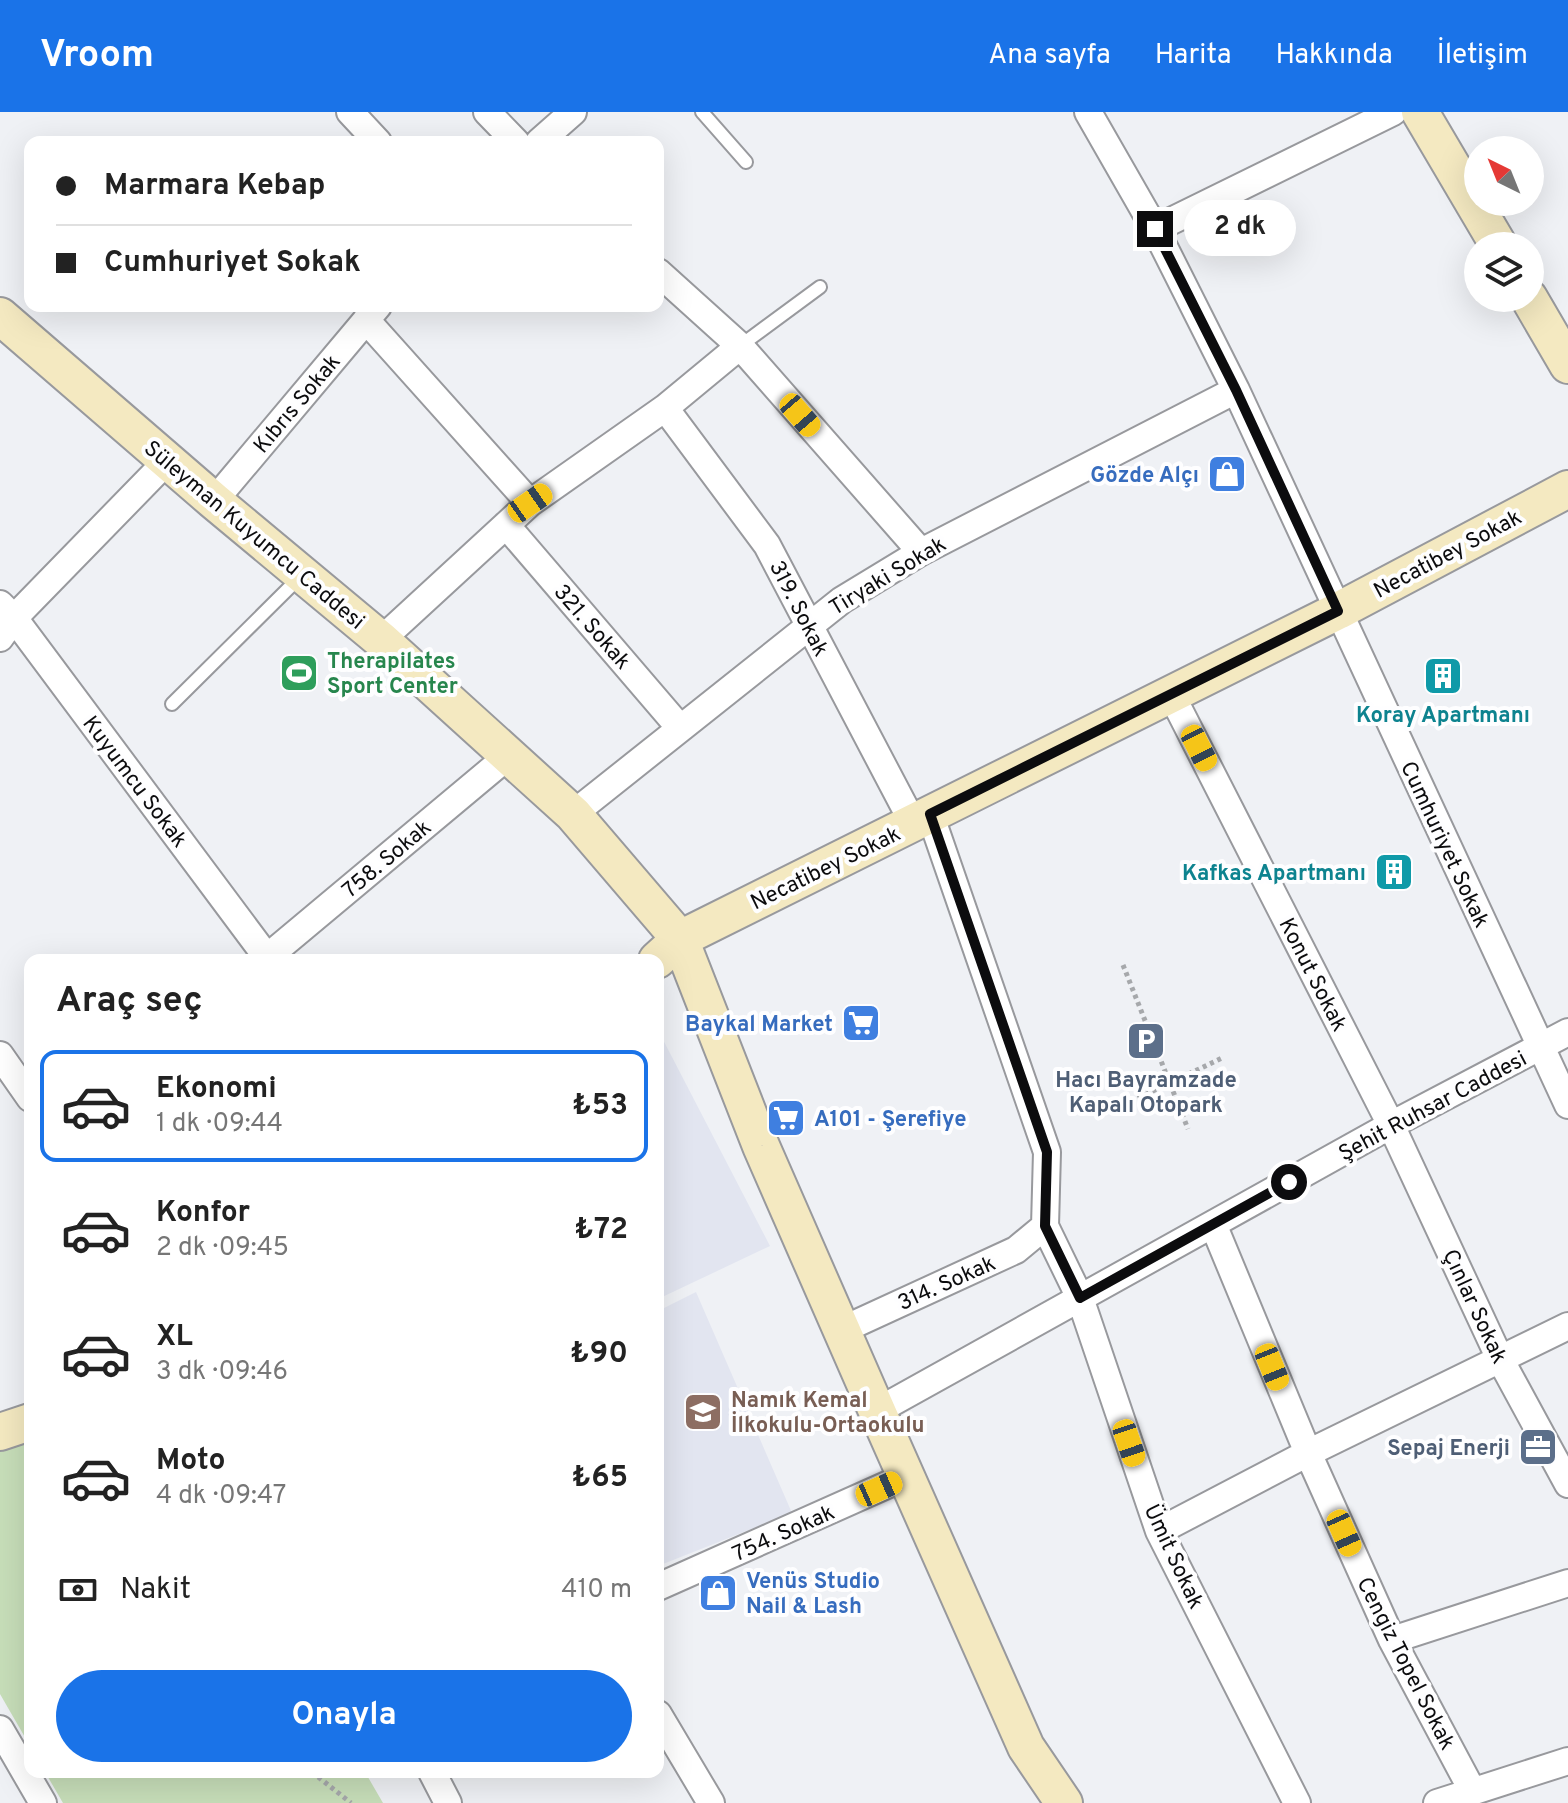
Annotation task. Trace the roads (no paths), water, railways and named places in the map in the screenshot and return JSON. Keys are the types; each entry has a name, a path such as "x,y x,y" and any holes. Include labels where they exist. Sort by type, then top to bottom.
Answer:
{"main road":[{"path":"1420,112 1491,232"},
{"path":"1537,312 1568,365"},
{"name":"Süleyman Kuyumcu Caddesi","path":"0,316 381,640 573,814 669,949 761,1146 1026,1747 1064,1803"},
{"name":"Necatibey Sokak","path":"669,949 921,818 1338,611 1568,489"},
{"path":"0,1432 24,1424"}],"street":[{"path":"350,112 372,136"},
{"path":"487,112 510,136"},
{"path":"546,136 573,112"},
{"name":"Cumhuriyet Sokak","path":"1088,112 1155,229 1236,390 1568,1105"},
{"path":"1155,229 1393,112"},
{"path":"664,277 740,346 921,552"},
{"path":"372,313 530,503"},
{"name":"Kıbrıs Sokak","path":"214,501 372,313"},
{"path":"381,640 530,503 665,408 740,346"},
{"name":"Tiryaki Sokak","path":"573,814 842,600 921,552 1236,390"},
{"name":"319. Sokak","path":"665,408 767,545 809,625 921,818 1047,1152 1045,1226"},
{"path":"5,620 167,461"},
{"name":"321. Sokak","path":"506,525 680,728"},
{"name":"Kuyumcu Sokak","path":"5,620 263,954"},
{"name":"Konut Sokak","path":"1171,694 1391,1125"},
{"name":"758. Sokak","path":"273,954 508,756"},
{"name":"Şehit Ruhsar Caddesi","path":"877,1411 1391,1125 1568,1032"},
{"path":"0,1055 16,1091"},
{"name":"Çınlar Sokak","path":"1391,1125 1499,1357 1568,1484"},
{"name":"Cengiz Topel Sokak","path":"1213,1224 1308,1453 1392,1640 1473,1792"},
{"name":"Ümit Sokak","path":"1045,1226 1080,1298 1159,1531 1297,1803"},
{"name":"314. Sokak","path":"842,1330 1016,1250 1045,1226"},
{"path":"1159,1531 1499,1357 1568,1326"},
{"name":"754. Sokak","path":"664,1584 907,1476"},
{"path":"1392,1640 1568,1583"},
{"path":"664,1724 711,1803"},
{"path":"0,1729 24,1770"},
{"path":"1437,1803 1568,1761"},
{"path":"28,1778 43,1803"},
{"path":"435,1778 448,1803"}],"lane":[{"path":"702,112 746,162"},
{"path":"740,346 820,287"},
{"path":"172,704 302,574"}],"place":[{"name":"Gözde Alçı","path":"1227,474"},
{"name":"Therapilates Sport Center","path":"299,673"},
{"name":"Koray Apartmanı","path":"1443,676"},
{"name":"Kafkas Apartmanı","path":"1394,872"},
{"name":"Baykal Market","path":"861,1023"},
{"name":"Hacı Bayramzade Kapalı Otopark","path":"1146,1041"},
{"name":"A101 - Şerefiye","path":"786,1118"},
{"name":"Namık Kemal İlkokulu-Ortaokulu","path":"703,1412"},
{"name":"Sepaj Enerji","path":"1538,1447"},
{"name":"Venüs Studio Nail & Lash","path":"718,1593"}]}
